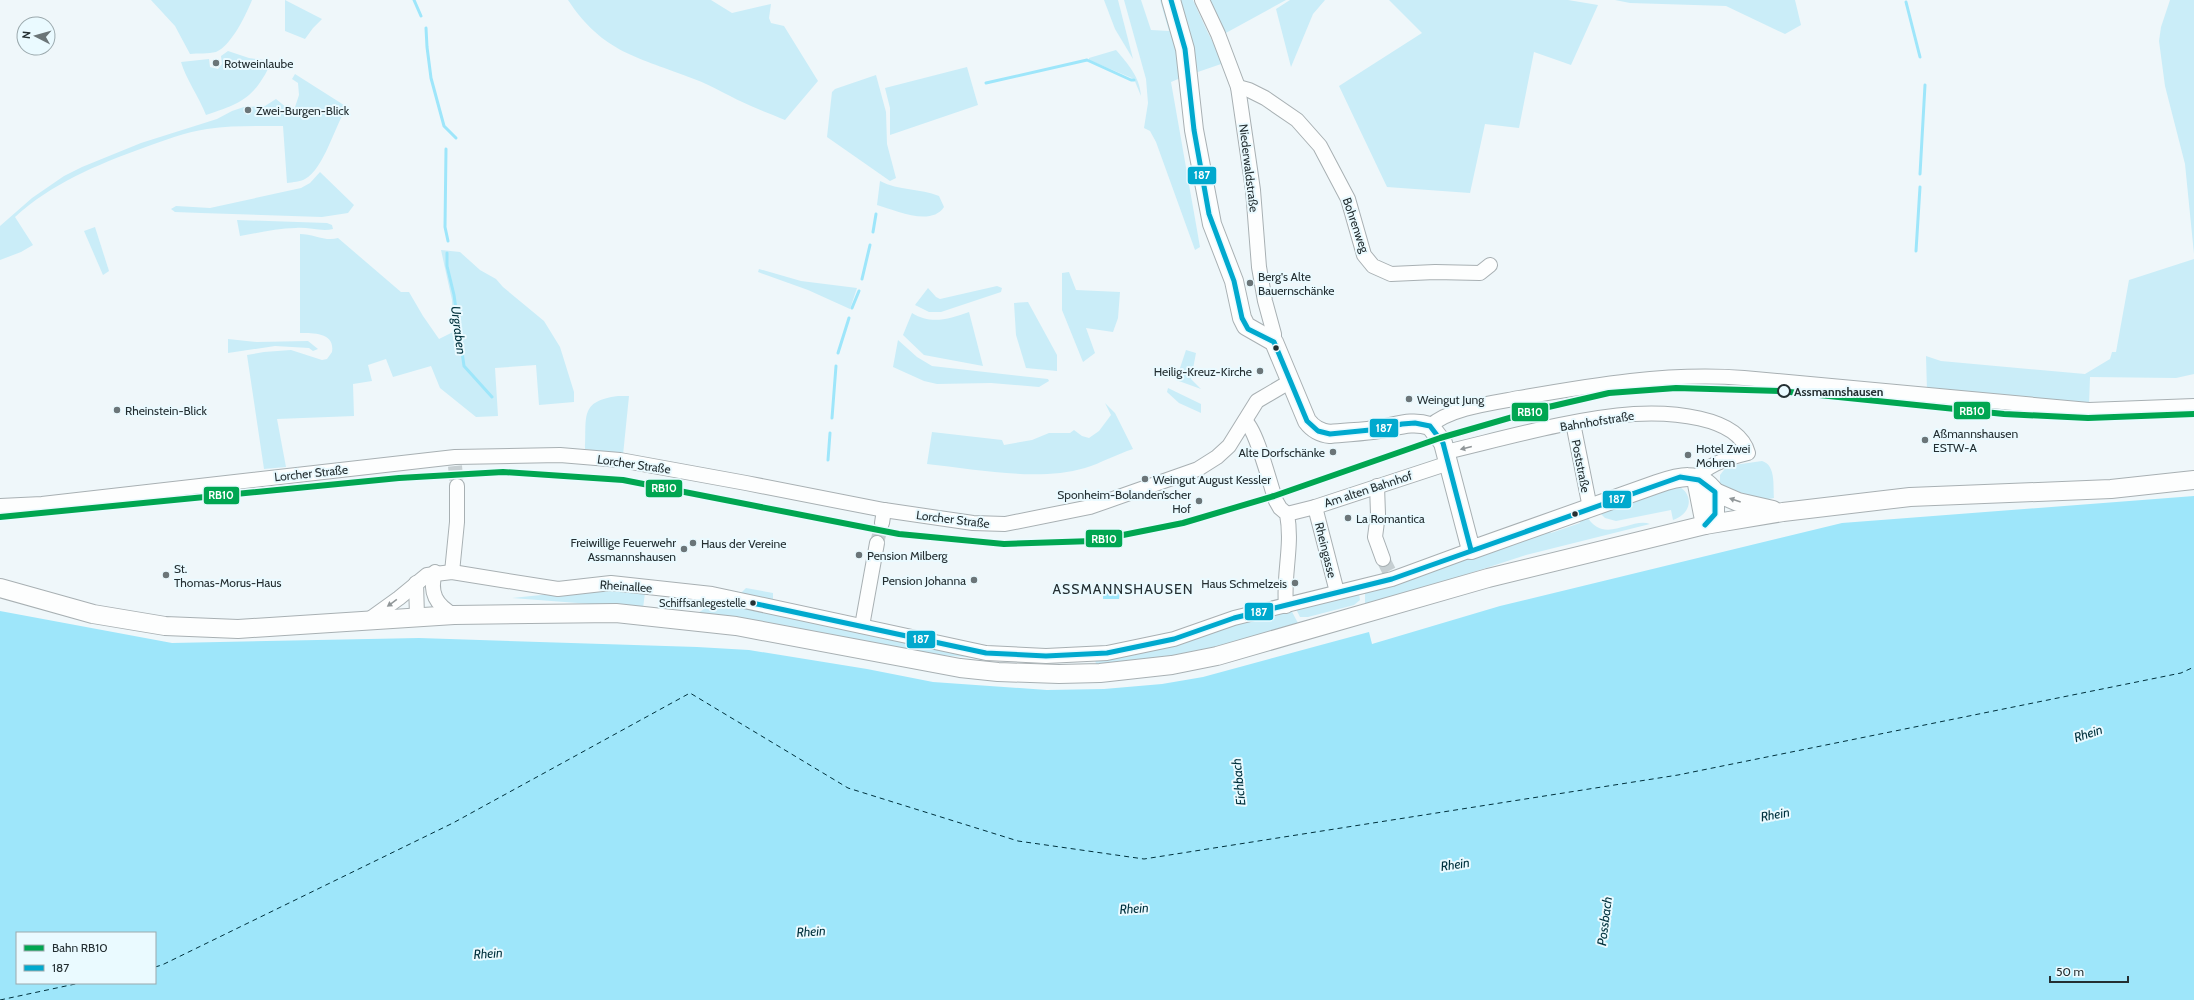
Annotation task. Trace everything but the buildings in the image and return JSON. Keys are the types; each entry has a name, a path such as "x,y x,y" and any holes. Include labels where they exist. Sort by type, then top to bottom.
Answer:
{"main road":[{"path":"1171,0 1185,49 1194,130 1212,224 1234,281 1237,301 1246,326 1274,342 1307,421 1312,428 1323,433 1330,434 1380,429 1415,423 1430,426 1440,438 1447,458 1471,550 1680,477 1689,476 1710,485 1715,492 1738,502 1783,512"},
{"path":"1696,479 1705,525"},
{"path":"0,588 93,614 165,626 238,629 367,621 417,616 616,613 736,626 960,668 1028,674 1100,673 1172,665 1217,656 1488,578 1705,525 1783,512 1933,496 2110,489 2194,480"},
{"path":"1705,525 1715,514 1715,492"}],"street":[{"name":"Niederwaldstraße","path":"1202,0 1226,52 1238,87 1253,190 1259,267 1265,301 1274,334 1274,342"},
{"name":"Bohrenweg","path":"1238,87 1250,90 1297,120 1316,141 1348,199 1364,255 1373,266 1391,274 1435,272 1480,273 1490,265"},
{"path":"1430,426 1439,418 1452,413 1500,402 1613,382 1686,377 1738,378 2088,410 2194,406"},
{"name":"Lorcher Straße","path":"0,506 42,504 455,462 560,455 620,460 746,483 883,517 1005,524 1090,507 1198,469 1217,457 1229,446 1257,401 1291,381"},
{"name":"Bahnhofstraße","path":"1447,458 1486,443 1573,423 1635,414 1679,415 1720,425 1743,440 1748,453 1735,456 1713,466 1700,474 1696,479"},
{"path":"1245,421 1250,427 1276,501 1280,508 1287,514 1290,539 1285,592 1286,606"},
{"name":"Poststraße","path":"1573,423 1590,508"},
{"name":"Am alten Bahnhof","path":"1287,514 1315,507 1377,486 1447,458"},
{"path":"452,572 457,522 457,486"},
{"path":"1377,486 1378,514 1375,537 1388,569"},
{"name":"Rheingasse","path":"1315,507 1337,592"},
{"path":"862,626 877,543"},
{"name":"Rheinallee","path":"367,621 426,575 435,572 452,572 558,589 611,583 712,594 972,651 1046,656 1107,653 1182,637 1234,618 1337,592 1388,569 1471,550"},
{"path":"435,572 433,585 436,601 440,606 454,615"},
{"path":"416,583 417,616"}],"shaded area":[{"path":"151,0 252,0 237,29 222,49 213,53 190,54 175,26"},
{"path":"285,0 322,19 305,39 285,31"},
{"path":"568,0 711,0 732,13 771,4 769,18 771,23 784,26 818,81 785,120 744,103 701,82 623,51 595,32 581,18"},
{"path":"1104,0 1118,0 1133,59 1115,29"},
{"path":"1124,0 1141,0 1151,30 1169,31 1160,0 1165,0 1183,77 1171,82 1200,247 1195,250 1156,142 1150,131 1144,128 1148,103 1146,79"},
{"path":"1175,0 1193,0 1224,63 1192,74"},
{"path":"1209,0 1286,0 1224,34"},
{"path":"1290,0 1325,0 1313,14 1291,67 1276,9"},
{"path":"1389,0 1568,0 1598,5 1571,65 1534,52 1519,128 1485,124 1470,193 1387,187 1339,86 1422,33"},
{"path":"1615,0 1795,0 1801,25 1785,34 1726,6 1630,3"},
{"path":"2170,0 2194,0 2194,254 2185,164 2165,86 2159,41 2161,27"},
{"path":"1116,50 1136,77 1141,96 1134,79 1089,60 1089,58"},
{"path":"228,51 249,58 272,61 260,83 246,97 230,107 206,115 181,62 209,59 210,67 218,69 222,64 221,56"},
{"path":"967,67 978,105 890,135 890,108 885,88"},
{"path":"295,74 347,107 318,166 312,174 305,179 287,183 283,126 226,127 191,132 108,161 75,176 29,205 15,217 33,245 21,252 0,260 0,226 32,198 64,176 141,143 217,119 232,111 244,107 265,106 276,99 293,113 299,95 298,83 292,79"},
{"path":"876,75 886,112 887,144 896,178 890,181 827,137 832,92 835,89"},
{"path":"320,172 354,205 348,213 322,217 175,212 171,209 176,206 210,208 301,188 310,183"},
{"path":"880,181 895,186 932,193 939,196 944,207 938,213 931,216 922,216 903,213 877,205"},
{"path":"237,220 327,223 332,225 333,229 324,230 289,228 240,236"},
{"path":"95,227 109,271 103,275 84,231"},
{"path":"300,234 329,239 338,238 401,292 409,292 439,339 453,332 452,300 441,250 460,252 480,270 496,279 503,287 544,321 560,347 574,392 574,402 539,405 536,365 495,368 498,416 476,417 440,388 431,366 393,377 386,359 368,365 372,381 353,384 354,416 277,419 286,467 264,469 247,355 291,350 322,360 327,359 332,352 330,341 323,335 300,333"},
{"path":"2194,259 2194,374 2176,378 2090,377 2089,405 1927,391 1926,356 1941,361 2085,374 2110,359 2112,352 2116,352 2129,280"},
{"path":"759,269 801,281 857,288 850,309 808,290 758,272"},
{"path":"1069,272 1076,290 1120,292 1118,318 1113,332 1086,328 1095,353 1083,362 1062,310 1062,273"},
{"path":"997,286 1002,288 1001,292 941,312 929,312 915,305 928,288 936,297 940,299"},
{"path":"1028,302 1057,355 1057,371 1026,368 1016,335 1014,303"},
{"path":"969,312 983,366 924,355 903,335 912,313 926,319 940,320"},
{"path":"228,339 257,342 308,341 318,349 313,351 309,348 275,346 228,353"},
{"path":"898,340 917,357 932,366 1048,379 1049,381 1039,387 991,383 937,384 924,381 893,367"},
{"path":"1186,350 1196,353 1191,379 1201,389 1176,380"},
{"path":"1168,388 1201,404 1201,413 1179,403 1167,392"},
{"path":"629,396 623,455 585,449 586,419 591,407 605,398"},
{"path":"1105,403 1115,413 1133,449 1091,466 1066,472 1027,474 927,464 932,432 1002,440 1004,445 1032,440 1049,433 1070,433 1074,430 1082,436 1089,438 1099,431 1111,415"},
{"path":"1762,461 1770,467 1772,471 1774,498 1758,500 1745,499 1733,494 1720,484 1720,475 1727,466"},
{"path":"1678,486 1687,494 1689,504 1684,513 1673,520 1671,510 1616,521 1605,518 1598,511"},
{"path":"1586,515 1593,524 1600,528 1609,530 1634,524 1650,524 1526,555 1403,595 1365,604 1365,591 1548,528 1551,533 1580,523 1578,518"},
{"path":"609,588 645,593 643,608 512,598"},
{"path":"746,588 773,593 773,600 741,593"},
{"path":"1359,593 1360,600 1354,605 1308,617 1300,617 1295,607"},
{"path":"710,601 1009,661 919,653 792,627 698,613 707,607"},
{"path":"1290,608 1299,625 1211,648 1159,658 1096,664 1095,660 1140,653 1184,642 1233,623"}],"water":[{"path":"2194,496 2194,1000 0,1000 0,611 172,643 419,638 697,647 749,650 867,669 933,682 1047,690 1104,689 1162,684 1203,677 1369,632 1372,644 1500,606 1842,523"},
{"path":"1103,585 1112,586 1112,592 1120,592 1119,599 1103,599"}],"waterway":[{"name":"Urgraben","path":"414,0 421,16"},
{"path":"1906,2 1920,57"},
{"name":"Urgraben","path":"426,28 431,78 444,126 456,138"},
{"path":"986,83 1087,60 1134,80"},
{"path":"1920,174 1925,85"},
{"name":"Urgraben","path":"446,149 445,227 448,241"},
{"path":"1916,251 1920,187"},
{"path":"873,232 876,214"},
{"path":"862,279 870,245"},
{"name":"Urgraben","path":"447,253 447,266 454,295 464,366 492,397"},
{"path":"852,308 859,291"},
{"path":"838,353 849,318"},
{"path":"832,418 836,366"},
{"path":"828,460 830,433"}],"ferry route":[{"path":"156,967 453,823 690,693 848,788 1018,841 1144,859 1678,775 2181,673 2194,667"},
{"path":"0,1000 75,984"}],"tunnel":[{"path":"455,466 457,486"},
{"path":"877,543 882,523"},
{"path":"1383,559 1389,571"}],"rail line":[{"name":"RB10","path":"0,517 399,478 503,472 623,480 899,534 1004,544 1093,541 1183,523 1274,496 1440,438 1544,408 1609,393 1676,388 1780,391 2004,414 2088,418 2194,414"}],"transit line":[{"name":"187","path":"1171,0 1185,49 1194,130 1209,214 1234,281 1242,318 1248,329 1274,342 1307,421 1318,431 1330,434 1380,429 1402,424 1415,423 1430,426 1443,443 1471,550"},
{"name":"187","path":"752,603 986,653 1046,656 1107,653 1174,639 1234,618 1392,579 1680,477 1699,480 1715,492 1715,514 1705,525"}],"place":[{"name":"Rotweinlaube","path":"216,63"},
{"name":"Zwei-Burgen-Blick","path":"248,110"},
{"name":"Berg's Alte Bauernschänke","path":"1250,283"},
{"name":"Heilig-Kreuz-Kirche","path":"1260,371"},
{"name":"Assmannshausen","path":"1784,391"},
{"name":"Weingut Jung","path":"1409,399"},
{"name":"Rheinstein-Blick","path":"117,410"},
{"name":"Aßmannshausen ESTW-A","path":"1925,440"},
{"name":"Alte Dorfschänke","path":"1333,452"},
{"name":"Hotel Zwei Mohren","path":"1688,455"},
{"name":"Weingut August Kessler","path":"1145,479"},
{"name":"Sponheim-Bolanden’scher Hof","path":"1199,501"},
{"name":"La Romantica","path":"1348,518"},
{"name":"Haus der Vereine","path":"693,543"},
{"name":"Freiwillige Feuerwehr Assmannshausen","path":"684,549"},
{"name":"Pension Milberg","path":"859,555"},
{"name":"St. Thomas-Morus-Haus","path":"166,575"},
{"name":"Pension Johanna","path":"974,580"},
{"name":"Haus Schmelzeis","path":"1295,583"},
{"name":"Schiffsanlegestelle","path":"753,603"}],"district":[{"name":"ASSMANNSHAUSEN","path":"1123,589"}],"water label":[{"name":"Rhein","path":"2088,733"},
{"name":"Eichbach","path":"1238,782"},
{"name":"Rhein","path":"1775,814"},
{"name":"Rhein","path":"1455,864"},
{"name":"Rhein","path":"1134,908"},
{"name":"Possbach","path":"1604,921"},
{"name":"Rhein","path":"811,931"},
{"name":"Rhein","path":"488,953"}]}
